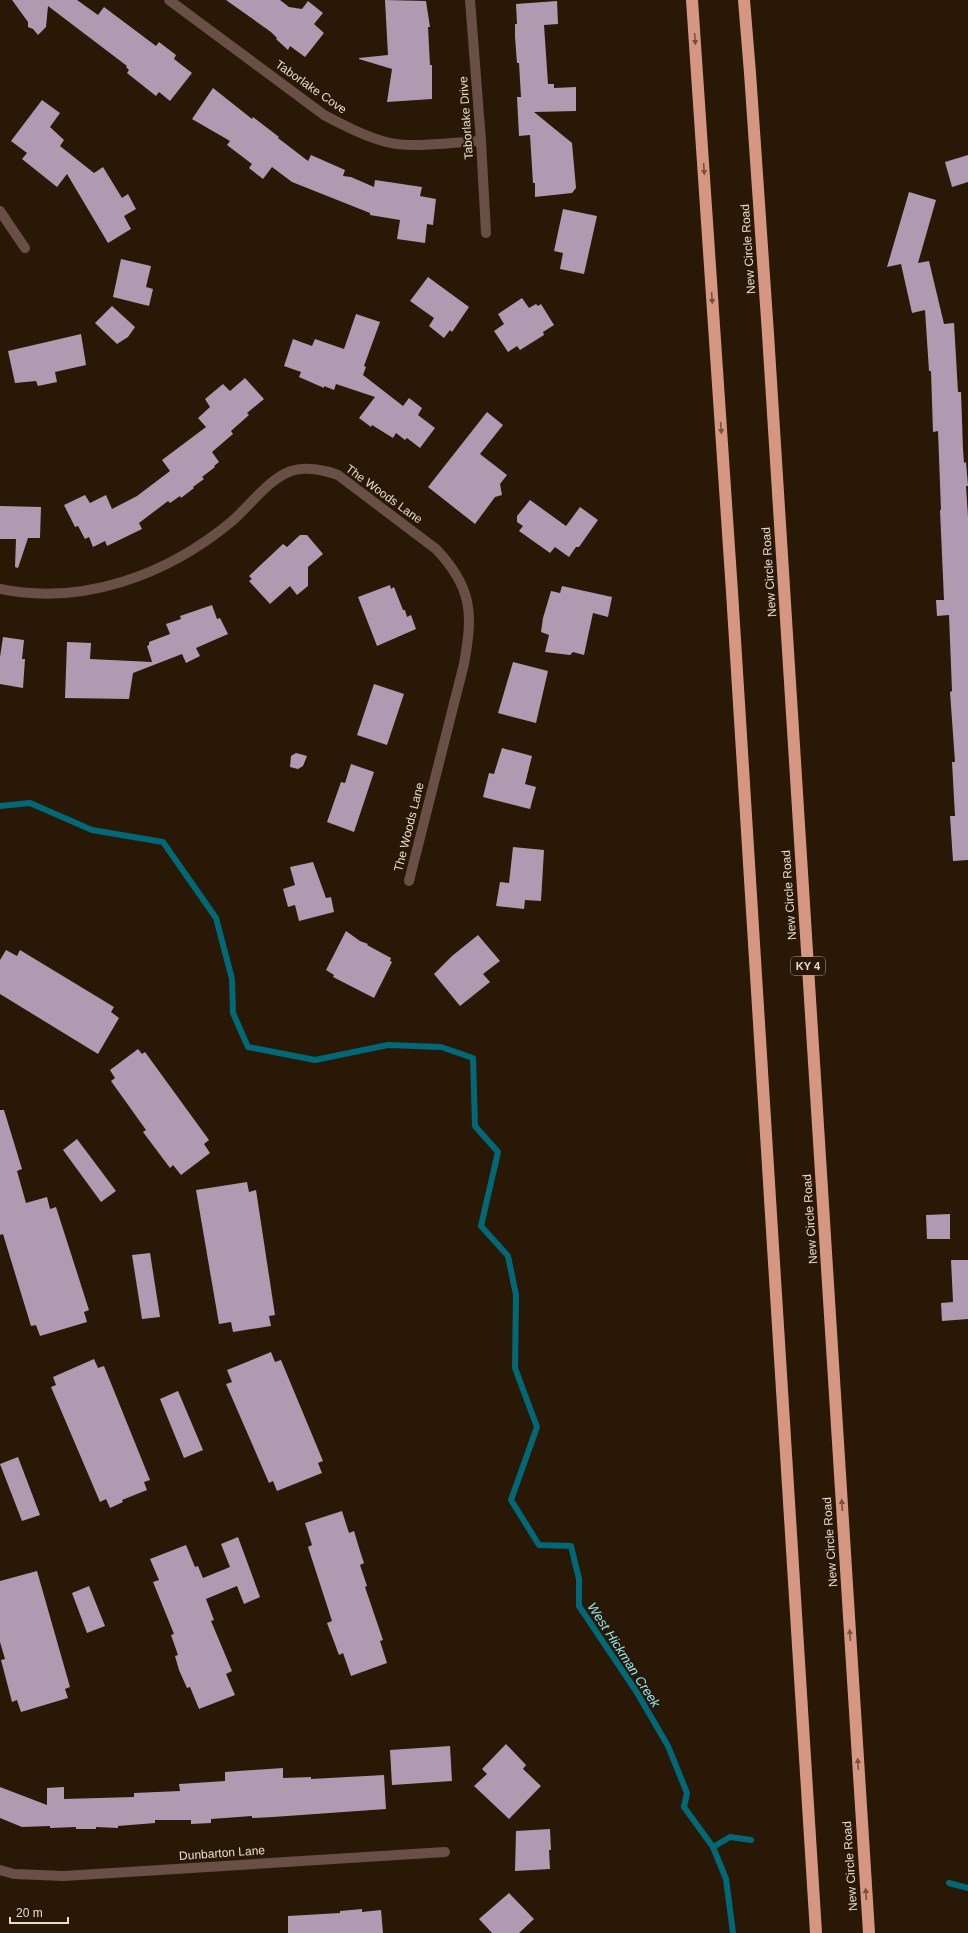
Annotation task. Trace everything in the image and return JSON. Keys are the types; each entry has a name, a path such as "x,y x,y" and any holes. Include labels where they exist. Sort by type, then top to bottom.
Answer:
{"highway":[{"path":"692,0 732,585 816,1933"},
{"name":"New Circle Road","path":"744,0 767,318 868,1933"}],"street":[{"name":"Taborlake Cove","path":"169,0 324,115 346,127 386,142 400,144 481,141"},
{"name":"Taborlake Drive","path":"470,0 481,141 486,234"},
{"path":"0,211 25,248"},
{"name":"The Woods Lane","path":"0,589 18,593 62,594 134,579 165,566 201,545 236,518 266,488 291,471 305,469 330,472 338,475 436,549 460,578 468,602 470,630 464,664 409,880"},
{"name":"Dunbarton Lane","path":"0,1870 14,1874 64,1876 445,1852"}],"building":[{"path":"12,0 77,0 98,15 104,7 156,46 159,42 176,55 174,59 192,73 170,101 159,92 156,96 127,73 129,70 126,67 127,66 48,6 46,27 38,35 33,29 28,27 28,22"},
{"path":"226,0 280,0 289,7 302,9 308,1 323,13 314,24 324,33 305,57 290,46 288,50 271,32"},
{"path":"385,0 426,1 430,27 428,27 430,65 432,65 432,99 387,102 392,69 359,59 388,55"},
{"path":"557,1 558,24 544,25 548,84 554,84 554,88 576,87 576,111 534,112 572,143 576,188 572,193 535,197 530,135 519,136 517,97 521,97 519,63 517,63 515,37 515,24 517,24 516,4"},
{"path":"213,88 252,119 253,117 308,161 311,155 345,170 343,176 351,177 374,187 375,180 422,187 420,196 436,199 433,225 427,224 425,243 397,239 400,220 370,215 370,213 292,182 272,167 263,179 249,168 252,164 227,145 230,141 192,119"},
{"path":"42,100 60,113 50,127 64,140 60,146 94,173 103,167 122,198 128,194 136,209 124,216 131,229 108,243 67,174 57,187 22,159 27,153 11,141"},
{"path":"968,155 968,182 952,187 945,162"},
{"path":"909,192 936,200 918,263 929,261 944,324 954,323 958,392 961,392 964,463 966,462 968,486 966,486 968,517 968,860 953,861 950,816 955,816 952,762 955,762 950,692 952,691 949,615 937,616 936,600 944,600 938,431 933,432 931,371 929,371 925,310 912,313 901,264 887,267"},
{"path":"563,209 597,216 584,274 560,269 563,253 554,251"},
{"path":"121,259 151,266 146,287 153,289 149,306 113,297"},
{"path":"428,277 469,307 452,332 450,330 444,338 429,326 434,318 410,301"},
{"path":"522,298 529,308 536,304 538,306 541,304 554,325 543,332 544,335 520,350 517,346 508,352 494,331 504,324 498,314"},
{"path":"112,306 135,327 128,337 117,344 95,323"},
{"path":"356,314 380,322 364,366 366,367 363,375 403,406 409,398 422,408 418,415 435,428 420,448 407,438 405,440 396,433 393,438 372,425 371,427 359,418 375,397 336,384 334,390 324,386 324,388 299,377 301,372 284,366 293,339 312,346 315,339 344,349"},
{"path":"81,334 86,365 55,372 57,382 38,386 36,381 15,383 8,351"},
{"path":"245,378 264,399 247,413 249,415 231,431 233,434 212,452 219,462 214,466 215,467 202,477 204,479 181,498 180,496 170,503 168,501 139,523 142,529 107,546 105,541 93,547 89,537 85,539 78,526 75,527 64,505 85,495 90,503 106,495 112,509 137,496 170,471 162,460 206,427 198,418 210,407 205,399 223,384 230,391"},
{"path":"487,412 503,425 480,454 507,475 500,484 502,495 495,497 475,524 428,487"},
{"path":"530,500 566,526 580,507 598,520 579,547 576,547 569,557 555,547 550,553 519,531 523,526 517,522 517,516"},
{"path":"0,506 41,507 40,538 28,538 18,568 15,567 16,539 0,539"},
{"path":"300,535 307,535 323,554 308,567 308,586 297,595 290,586 270,604 249,581 252,579 249,576 283,544 287,547"},
{"path":"390,585 391,589 394,587 407,617 411,615 416,629 377,646 358,597"},
{"path":"562,586 612,597 608,617 593,613 584,655 573,652 570,655 545,652 549,635 541,632 543,618 551,591 560,593"},
{"path":"212,605 217,619 220,618 228,634 196,648 200,656 186,663 182,654 133,673 129,699 65,698 67,642 91,643 90,659 152,662 147,646 149,645 149,642 170,634 166,624 181,619 180,616"},
{"path":"3,637 24,640 22,659 25,659 23,688 0,684 0,657"},
{"path":"513,662 548,671 536,723 498,713"},
{"path":"374,684 404,694 387,745 357,735"},
{"path":"502,748 532,756 525,784 536,787 530,809 483,797 489,773 494,774"},
{"path":"296,753 307,756 303,766 298,769 290,767 291,756"},
{"path":"351,764 374,772 354,832 327,822 341,782 345,783"},
{"path":"513,847 544,850 541,901 525,900 524,909 496,906 500,882 509,883"},
{"path":"313,862 326,898 331,897 334,912 299,921 295,905 288,907 283,889 295,885 290,867"},
{"path":"346,931 360,941 368,944 367,945 391,958 390,961 392,962 374,998 333,977 334,975 326,970"},
{"path":"478,935 500,961 483,974 490,982 460,1006 434,974 452,956"},
{"path":"6,950 17,956 20,950 114,1007 111,1012 119,1018 98,1054 0,994 0,960"},
{"path":"138,1049 142,1054 145,1052 209,1140 204,1144 210,1153 181,1175 173,1165 170,1168 143,1132 146,1130 111,1081 115,1078 110,1070"},
{"path":"0,1110 4,1110 22,1169 17,1171 26,1203 47,1197 50,1209 56,1207 89,1310 84,1312 87,1322 40,1336 36,1325 31,1326 3,1234 0,1235"},
{"path":"77,1139 116,1191 101,1202 63,1150"},
{"path":"247,1182 249,1192 256,1190 275,1315 269,1316 271,1326 233,1332 231,1322 219,1324 196,1190"},
{"path":"950,1214 950,1239 927,1239 926,1215"},
{"path":"150,1253 160,1317 142,1319 132,1255"},
{"path":"951,1260 968,1260 968,1319 942,1321 941,1303 953,1302"},
{"path":"271,1352 275,1362 281,1360 323,1461 318,1463 322,1473 277,1491 273,1481 269,1483 226,1384 232,1382 227,1370"},
{"path":"94,1359 98,1368 104,1366 150,1480 144,1482 147,1490 122,1500 123,1502 110,1508 106,1499 100,1502 51,1387 56,1385 53,1377"},
{"path":"178,1391 203,1450 184,1458 160,1399"},
{"path":"18,1457 40,1515 22,1521 0,1464"},
{"path":"342,1511 349,1533 354,1531 364,1563 360,1565 367,1586 365,1587 383,1640 380,1641 387,1663 351,1676 343,1653 339,1655 327,1623 332,1621 308,1547 312,1545 305,1523"},
{"path":"238,1537 260,1597 244,1604 237,1586 206,1599 214,1620 211,1621 232,1671 226,1674 235,1695 199,1709 190,1687 187,1688 179,1670 175,1656 178,1655 171,1635 174,1634 153,1582 159,1580 150,1559 186,1545 195,1567 198,1566 203,1578 230,1567 221,1544"},
{"path":"37,1571 70,1687 65,1689 68,1698 21,1712 17,1700 12,1702 1,1660 5,1659 0,1642 0,1581"},
{"path":"89,1586 105,1626 87,1633 72,1593"},
{"path":"506,1744 526,1765 523,1769 541,1786 509,1819 474,1786 487,1774 482,1769"},
{"path":"450,1746 452,1781 392,1785 390,1750"},
{"path":"283,1768 283,1778 311,1777 311,1779 384,1775 386,1809 273,1817 252,1818 252,1816 211,1819 211,1823 191,1824 191,1820 155,1820 155,1823 118,1826 118,1828 96,1827 96,1829 76,1829 76,1827 50,1828 50,1826 22,1827 0,1818 0,1787 47,1805 47,1788 64,1787 64,1799 134,1797 134,1793 180,1791 179,1784 225,1781 225,1772"},
{"path":"550,1829 550,1869 515,1871 516,1831"},
{"path":"509,1893 534,1919 519,1933 492,1933 479,1919"},
{"path":"362,1909 362,1912 381,1910 383,1933 288,1933 288,1916 340,1913 340,1911"}],"waterway":[{"name":"West Hickman Creek","path":"0,806 30,803 92,830 163,842 216,918 232,979 233,1013 248,1047 315,1060 388,1045 441,1047 473,1058 475,1126 498,1152 481,1226 508,1256 516,1295 515,1368 537,1427 511,1500 539,1545 571,1546 579,1579 579,1606 636,1691 668,1746 687,1793 684,1807 713,1847 730,1837 751,1840"},
{"path":"713,1847 726,1879 733,1933"},
{"name":"West Hickman Creek","path":"949,1883 968,1888"}]}
